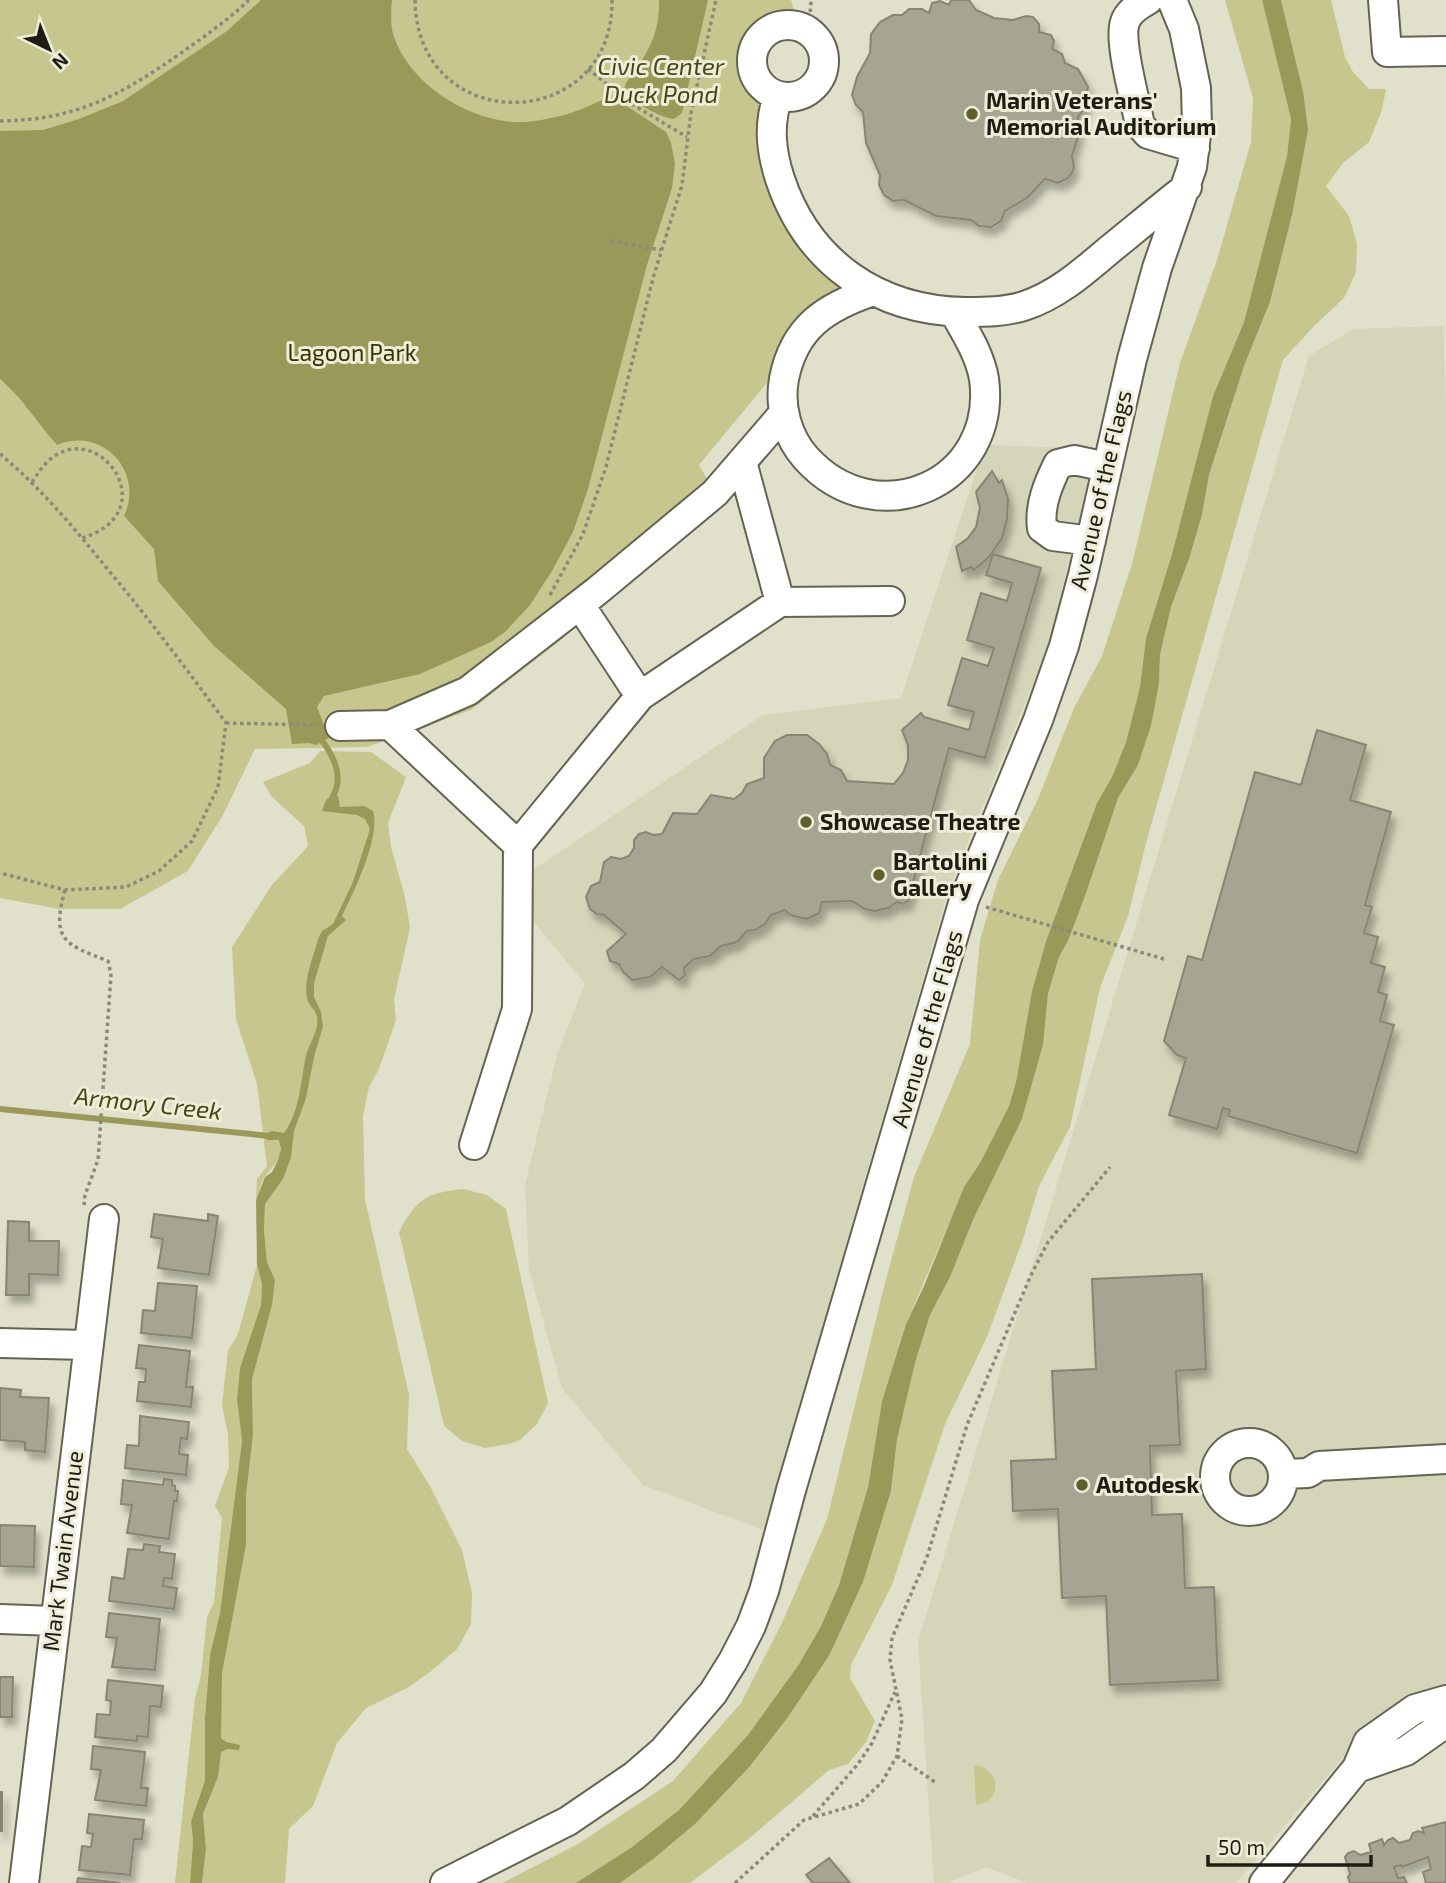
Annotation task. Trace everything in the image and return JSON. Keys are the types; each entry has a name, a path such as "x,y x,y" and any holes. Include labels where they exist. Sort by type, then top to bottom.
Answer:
{"street":[{"path":"1148,0 1133,10 1125,21 1123,36 1140,125 1148,134 1195,148"},
{"name":"Avenue of the Flags","path":"446,1883 535,1839 602,1800 664,1750 689,1723 733,1661 751,1626 764,1591 964,900 1052,683 1074,609 1122,398 1157,268 1186,187 1195,148 1198,107 1184,29 1172,0"},
{"path":"1383,0 1387,52 1446,51"},
{"path":"803,20 821,44 825,63 819,81 805,94 796,97 778,96 761,86 756,78 752,60 754,50 758,42 772,29 803,20"},
{"path":"778,96 772,113 771,141 778,173 790,205 807,234 843,272 873,290 909,306 954,312 1011,309 1052,293 1085,271 1186,187"},
{"path":"873,290 823,314 799,340 790,355 783,384 784,413 793,441 801,453 825,477 856,493 890,497 905,495 934,483 954,468 968,452 981,424 985,407 984,377 980,363 954,312"},
{"path":"341,726 390,724 468,691 580,604 715,493 784,413"},
{"path":"1091,541 1053,536 1042,528 1040,514 1050,479 1058,464 1074,460 1107,467"},
{"path":"742,462 780,602"},
{"path":"474,1145 517,1009 519,845 640,696 780,602 890,601"},
{"path":"580,604 640,696"},
{"path":"390,724 519,845"},
{"name":"Mark Twain Avenue","path":"24,1883 104,1219"},
{"path":"0,1343 87,1345"},
{"path":"1446,1460 1318,1466 1296,1473 1319,1483 1446,1477"},
{"path":"0,1619 55,1621"},
{"path":"1264,1883 1357,1768 1368,1742 1415,1709 1446,1700"},
{"path":"1357,1768 1406,1751 1446,1725"}],"path":[{"path":"0,121 69,113 110,98 198,41 249,0"},
{"path":"415,0 418,31 431,60 452,83 479,98 496,103 530,102 562,91 588,69 605,42 612,0"},
{"path":"547,599 583,534 597,495 661,250 682,185 687,137 716,0"},
{"path":"803,20 812,0"},
{"path":"588,69 629,103 687,137"},
{"path":"611,241 661,250"},
{"path":"32,482 49,460 65,451 83,449 107,461 121,485 119,510 115,519 104,530 82,538"},
{"path":"0,454 32,482 82,538 141,609 226,723 218,787 192,841 159,871 126,887 65,890 0,873"},
{"path":"226,723 341,726"},
{"path":"65,890 58,914 61,935 75,948 108,961 111,975 99,1142"},
{"path":"988,907 1164,959"},
{"path":"735,1883 804,1820 859,1804 883,1782 897,1756 902,1719 890,1660 892,1638 927,1557 967,1425 1031,1275 1048,1242 1110,1167"},
{"path":"812,1817 858,1764 872,1743 896,1690"},
{"path":"897,1756 935,1782"}],"shaded area":[{"path":"1443,326 1446,407 1446,1685 1375,1720 1236,1883 1028,1883 986,1867 948,1883 934,1883 918,1642 1309,356 1354,329"},
{"path":"985,445 1097,449 1045,656 950,885 763,1530 643,1485 562,1388 529,1270 525,1185 557,1055 585,984 506,888 763,715 901,698"}],"green space":[{"name":"Lagoon Park","path":"0,0 791,0 799,27 784,26 772,30 755,46 752,57 758,81 768,92 775,162 858,282 790,355 699,465 715,493 562,639 471,710 367,747 255,749 223,815 188,871 120,909 59,909 0,898"},
{"path":"1225,0 1262,0 1291,118 1287,156 1244,322 1213,396 1172,554 1146,638 1140,687 1126,742 1112,777 1097,803 1046,941 1032,991 1016,1082 1009,1106 980,1163 966,1184 906,1324 882,1401 868,1487 839,1585 821,1626 799,1664 748,1735 679,1810 632,1847 576,1883 502,1883 578,1844 673,1781 741,1703 782,1623 827,1519 914,1177 970,1044 980,940 998,880 1038,799 1074,708 1102,656 1132,564 1180,363 1217,260 1251,142 1253,98"},
{"path":"1281,0 1331,0 1345,57 1353,72 1369,89 1386,89 1382,110 1369,142 1343,163 1326,186 1349,216 1357,244 1356,272 1344,298 1283,360 1146,843 1128,916 1100,988 1070,1127 1039,1186 1023,1239 987,1337 945,1424 892,1585 851,1665 850,1678 875,1721 866,1742 848,1764 829,1770 751,1837 690,1883 620,1883 652,1860 830,1654 863,1582 891,1491 897,1440 915,1363 930,1315 1022,1119 1043,1045 1048,994 1059,957 1068,941 1118,798 1138,765 1151,726 1159,684 1160,655 1171,607 1189,559 1202,515 1209,475 1244,366 1270,302 1292,215 1303,91"},
{"path":"320,751 371,752 406,777 388,823 410,928 394,999 396,1020 379,1069 369,1087 363,1116 365,1199 409,1395 407,1449 430,1486 462,1550 472,1593 471,1624 457,1649 407,1688 366,1708 337,1743 313,1806 289,1829 285,1883 202,1883 206,1849 203,1814 218,1777 222,1674 246,1545 246,1496 253,1435 252,1379 275,1280 267,1262 265,1204 283,1179 291,1158 281,1143 278,1159 263,1180 256,1200 257,1179 267,1166 257,1084 236,1019 232,947 272,885 308,846 304,826 271,796 263,782 310,763"},
{"path":"463,1189 487,1195 506,1209 548,1403 537,1424 520,1440 485,1448 462,1441 444,1426 399,1232 411,1212 424,1200 440,1193"},
{"path":"257,1265 262,1284 261,1305 240,1368 237,1399 242,1441 220,1613 210,1655 205,1717 205,1781 191,1821 193,1841 190,1883 175,1883 195,1698 201,1676 207,1617 214,1602 222,1518 215,1506 229,1467 228,1434 222,1406 228,1350 238,1334"},
{"path":"974,1765 990,1772 995,1785 991,1798 976,1805"}],"water":[{"name":"Civic Center Duck Pond","path":"261,0 392,0 393,32 402,55 430,87 447,99 486,117 526,122 566,114 613,97 666,132 675,164 672,188 647,265 588,489 573,532 552,571 530,605 506,631 491,642 420,674 324,696 317,707 329,738 316,745 292,744 286,709 214,646 158,581 154,549 124,516 129,500 129,484 124,469 115,457 104,448 89,442 74,441 57,445 16,394 0,379 0,131 43,130 123,101 227,31"},
{"name":"Civic Center Duck Pond","path":"659,0 708,0 682,113 674,119 647,108 624,89 654,35"},
{"path":"1262,0 1281,0 1303,91 1308,130 1292,215 1270,302 1244,366 1209,475 1202,515 1189,559 1171,607 1160,655 1159,684 1151,726 1138,765 1118,798 1086,893 1059,957 1048,994 1043,1045 1022,1119 930,1315 915,1363 897,1440 891,1491 863,1582 830,1654 788,1717 750,1766 696,1823 620,1883 576,1883 632,1847 679,1810 748,1735 799,1664 821,1626 839,1585 868,1487 882,1401 906,1324 964,1187 980,1163 1009,1106 1016,1082 1032,991 1046,941 1097,803 1112,777 1126,742 1140,687 1146,638 1172,554 1213,396 1244,322 1287,156 1291,119"},
{"path":"331,796 338,796 340,807 364,806 373,811 373,835 365,864 342,916 346,920 328,936 314,983 314,997 321,1012 323,1026 306,1098 294,1131 291,1158 283,1179 265,1204 267,1262 275,1280 272,1305 252,1379 253,1435 246,1496 246,1545 222,1674 221,1738 240,1745 239,1750 227,1749 221,1752 218,1777 203,1814 206,1849 202,1883 190,1883 193,1841 191,1821 205,1781 205,1717 210,1655 220,1613 242,1441 237,1399 240,1368 261,1305 256,1200 265,1177 272,1172 278,1160 281,1149 279,1140 267,1140 265,1134 272,1131 284,1133 293,1116 299,1098 306,1055 317,1022 306,991 310,968 322,931 333,924 353,882 370,829 365,819 357,815 322,811 326,800"}],"building":[{"name":"Marin Veterans' Memorial Auditorium","path":"951,0 969,0 976,10 994,18 1013,20 1033,17 1039,24 1039,32 1051,35 1054,41 1052,49 1062,54 1065,63 1078,69 1088,87 1085,107 1078,117 1078,137 1072,156 1072,173 1058,183 1045,179 1027,198 1005,211 1001,221 991,227 979,226 971,220 936,216 904,200 893,201 884,195 879,185 880,175 866,143 863,112 852,95 857,77 870,53 871,34 880,22 893,15 902,15 909,9 922,9 929,13 932,3 940,1 949,5"},
{"path":"992,471 999,483 1002,480 1008,499 1002,538 989,557 974,570 971,567 962,571 956,547 968,538 976,527 980,508 976,492"},
{"path":"993,554 1041,568 985,758 949,748 908,901 903,904 897,902 888,908 875,911 865,909 852,901 822,902 819,913 807,919 790,915 785,910 771,915 765,924 755,930 747,931 737,942 721,946 710,956 694,959 684,968 685,975 679,980 662,967 650,977 632,980 619,964 610,961 607,951 626,934 604,915 590,909 586,897 591,886 600,882 604,862 611,857 621,859 629,856 639,834 662,834 673,813 697,814 711,795 734,799 742,793 747,784 764,778 764,758 775,741 787,735 807,735 819,744 827,754 830,765 841,770 847,781 894,784 903,773 908,760 908,745 902,730 921,713 924,717 969,730 974,712 948,705 962,658 988,666 994,648 967,640 981,593 1007,601 1012,583 986,575"},
{"path":"1317,730 1366,745 1350,800 1391,812 1365,905 1372,907 1364,933 1378,937 1371,963 1385,967 1378,992 1387,995 1380,1021 1394,1025 1357,1153 1228,1116 1230,1110 1223,1108 1217,1129 1169,1115 1186,1058 1177,1055 1164,1041 1188,956 1202,960 1255,772 1301,785"},
{"path":"154,1214 208,1221 208,1214 218,1216 209,1275 158,1268 163,1239 151,1237"},
{"path":"8,1221 29,1222 29,1241 59,1241 58,1275 29,1274 29,1295 6,1295"},
{"name":"Autodesk","path":"1202,1274 1206,1369 1176,1371 1180,1445 1150,1446 1152,1515 1182,1514 1185,1588 1214,1587 1218,1680 1110,1685 1106,1596 1062,1598 1058,1509 1013,1511 1011,1461 1056,1459 1052,1371 1096,1369 1092,1279"},
{"path":"158,1283 197,1286 192,1338 141,1333 143,1310 155,1311"},
{"path":"139,1345 190,1351 186,1387 193,1387 191,1407 137,1401 139,1382 145,1382 146,1369 136,1368"},
{"path":"0,1388 21,1390 20,1397 49,1398 45,1452 25,1450 25,1442 0,1440"},
{"path":"140,1416 189,1422 187,1439 181,1438 179,1454 188,1455 186,1475 125,1468 127,1445 139,1446"},
{"path":"164,1479 172,1480 175,1491 178,1491 169,1539 127,1533 132,1505 121,1504 123,1480 163,1485"},
{"path":"0,1525 35,1526 34,1567 0,1566"},
{"path":"144,1544 160,1546 159,1552 175,1554 172,1579 164,1578 163,1586 177,1588 174,1609 109,1601 112,1577 124,1579 128,1549 143,1550"},
{"path":"109,1613 160,1619 155,1670 112,1667 117,1638 106,1637"},
{"path":"0,1677 13,1677 12,1717 0,1717"},
{"path":"108,1680 163,1686 161,1707 150,1706 148,1737 137,1736 137,1741 95,1737 97,1714 110,1715 111,1701 106,1700"},
{"path":"93,1746 145,1752 141,1788 148,1788 146,1806 95,1800 101,1770 91,1769"},
{"path":"2,1792 2,1831 0,1831"},
{"path":"89,1814 144,1820 142,1839 134,1839 130,1875 79,1870 82,1846 91,1847 93,1834 87,1833"},
{"path":"1446,1822 1446,1883 1426,1883 1423,1872 1431,1869 1428,1857 1402,1867 1394,1867 1398,1878 1404,1877 1407,1883 1350,1883 1345,1857 1348,1853 1354,1851 1360,1855 1371,1852 1369,1844 1382,1839 1384,1845 1393,1838 1399,1843 1410,1840 1413,1833 1424,1833 1422,1828"},
{"path":"829,1858 850,1883 813,1883 806,1875"},
{"path":"78,1878 121,1883 77,1883"}],"waterway":[{"path":"323,742 331,754 338,775 333,796"},
{"name":"Armory Creek","path":"0,1109 270,1136"}],"place":[{"name":"Marin Veterans' Memorial Auditorium","path":"972,114"},
{"name":"Showcase Theatre","path":"806,822"},
{"name":"Bartolini Gallery","path":"879,875"},
{"name":"Autodesk","path":"1082,1485"}]}
